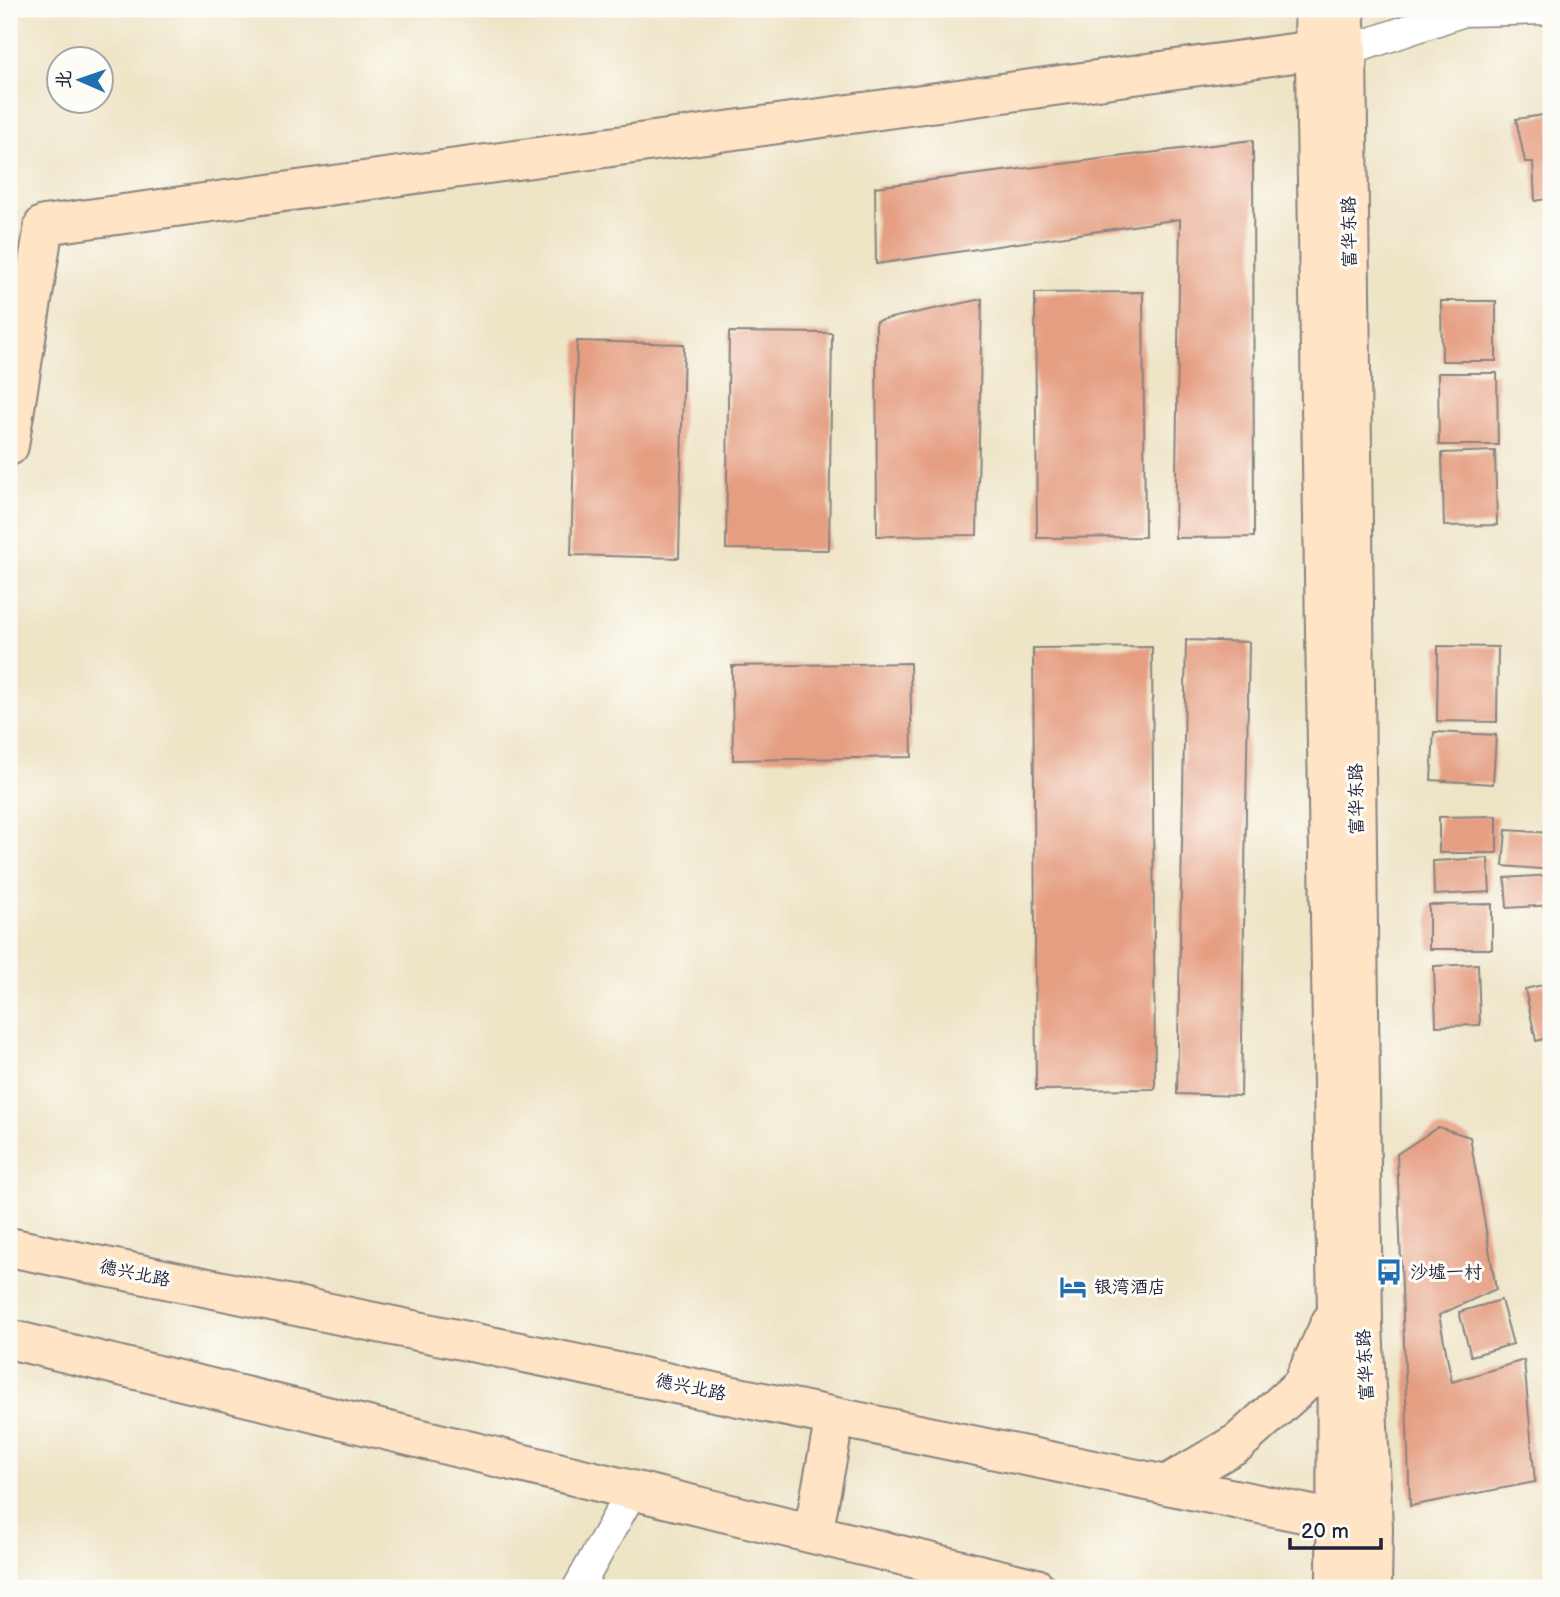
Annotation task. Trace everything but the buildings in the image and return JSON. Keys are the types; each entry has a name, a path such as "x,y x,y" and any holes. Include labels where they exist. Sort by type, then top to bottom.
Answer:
{"street":[{"name":"富华东路","path":"1314,9 1331,50 1363,1325 1373,1527 1372,1588"},
{"name":"富华东路","path":"1336,1588 1331,50 1344,9"},
{"path":"9,446 44,225 1331,50 1464,11 1551,9"},
{"name":"德兴北路","path":"9,1247 1373,1527"},
{"path":"1166,1485 1238,1442 1302,1385 1336,1311"},
{"path":"9,1339 1035,1588"},
{"path":"813,1534 835,1417"},
{"path":"578,1588 632,1491"}],"place":[{"name":"沙墟一村","path":"1389,1272"},
{"name":"银湾酒店","path":"1073,1287"}]}
